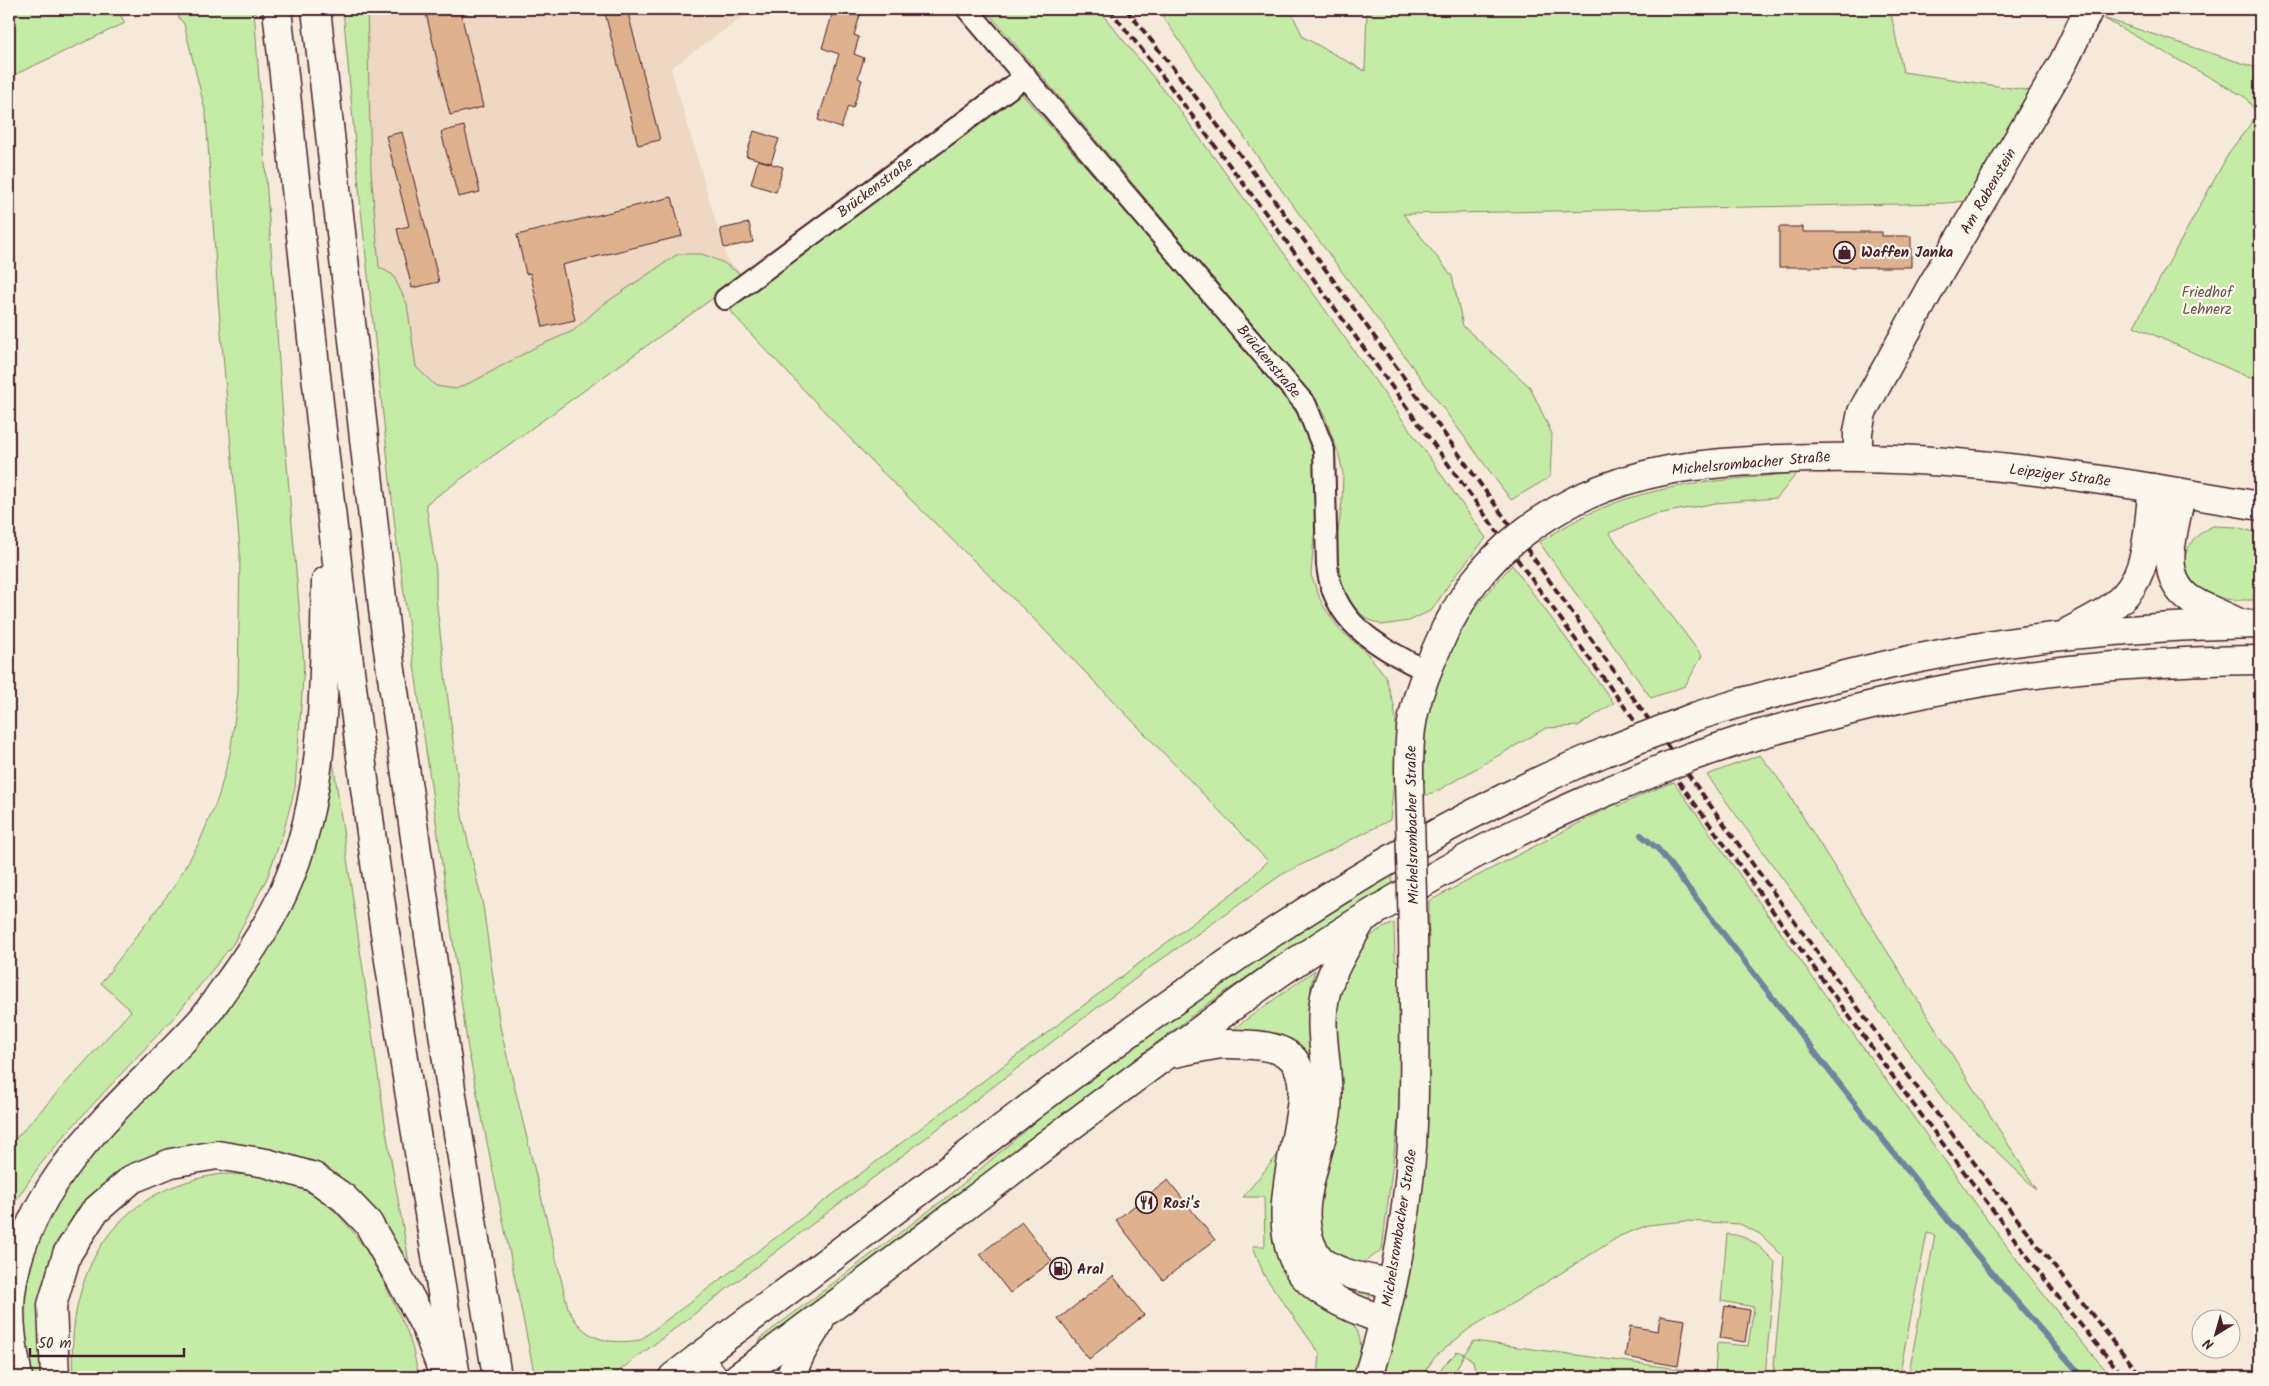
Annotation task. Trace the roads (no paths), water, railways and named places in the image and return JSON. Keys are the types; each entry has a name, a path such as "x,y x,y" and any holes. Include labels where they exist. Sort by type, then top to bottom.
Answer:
{"main road":[{"path":"277,9 330,494 366,796 408,1082 456,1377"},
{"path":"316,9 386,635 451,1089 497,1377"},
{"name":"Am Rabenstein","path":"1858,456 1858,432 1862,412 1931,287 2064,61 2090,9"},
{"name":"Michelsrombacher Straße","path":"1368,1377 1392,1283 1412,1147 1413,933 1409,779 1411,730 1417,700 1426,671 1446,628 1473,584 1492,560 1526,529 1578,499 1605,487 1633,477 1669,469 1725,462 1820,456 1858,456"},
{"name":"Leipziger Straße","path":"1858,456 1955,462 2153,488 2260,506"},
{"path":"2060,636 2105,612 2125,596 2134,583 2141,568 2153,488"},
{"path":"2181,493 2170,559 2175,583 2181,592 2191,600 2252,624"},
{"path":"18,1377 10,1338 11,1293 24,1240 43,1201 77,1152 111,1112 202,1020 240,966 277,906 301,846 315,786 324,706 330,494"},
{"path":"673,1377 705,1368 1107,1049 1276,931 1341,888 1439,832 1551,774 1697,716 1743,702 1920,658 2060,636 2157,627 2252,624"},
{"path":"738,1377 1290,965 1362,919 1443,872 1556,813 1690,757 1757,735 1840,712 2008,678 2172,661 2260,660"},
{"path":"1362,919 1334,971 1325,995 1322,1016 1328,1083 1327,1112 1304,1213 1307,1237 1317,1256 1333,1268 1392,1283"},
{"path":"1169,1054 1222,1044 1262,1045 1281,1051 1297,1063 1303,1088 1284,1217 1289,1249 1299,1270 1323,1293 1384,1320"},
{"path":"55,1377 52,1305 67,1254 94,1212 132,1179 171,1163 217,1155 266,1162 314,1177 344,1198 368,1223 399,1277 426,1328 445,1377"},
{"path":"790,1377 802,1351 823,1315"}],"street":[{"name":"Brückenstraße","path":"967,9 1306,405 1324,450 1329,582 1349,620 1362,634 1426,671"},
{"name":"Brückenstraße","path":"725,299 1026,76"}],"waterway":[{"path":"1641,835 1658,849 1918,1183 2027,1314 2083,1377"}],"railway":[{"path":"1109,9 1151,61 1270,219 1910,1100 2065,1306 2124,1377"},
{"path":"1126,9 1319,260 1738,844 1897,1060 1977,1167 2142,1377"}],"place":[{"name":"Waffen Janka","path":"1845,252"},
{"name":"Rosi's","path":"1147,1203"},
{"name":"Aral","path":"1061,1269"}],"park label":[{"name":"Friedhof Lehnerz","path":"2207,300"}]}
